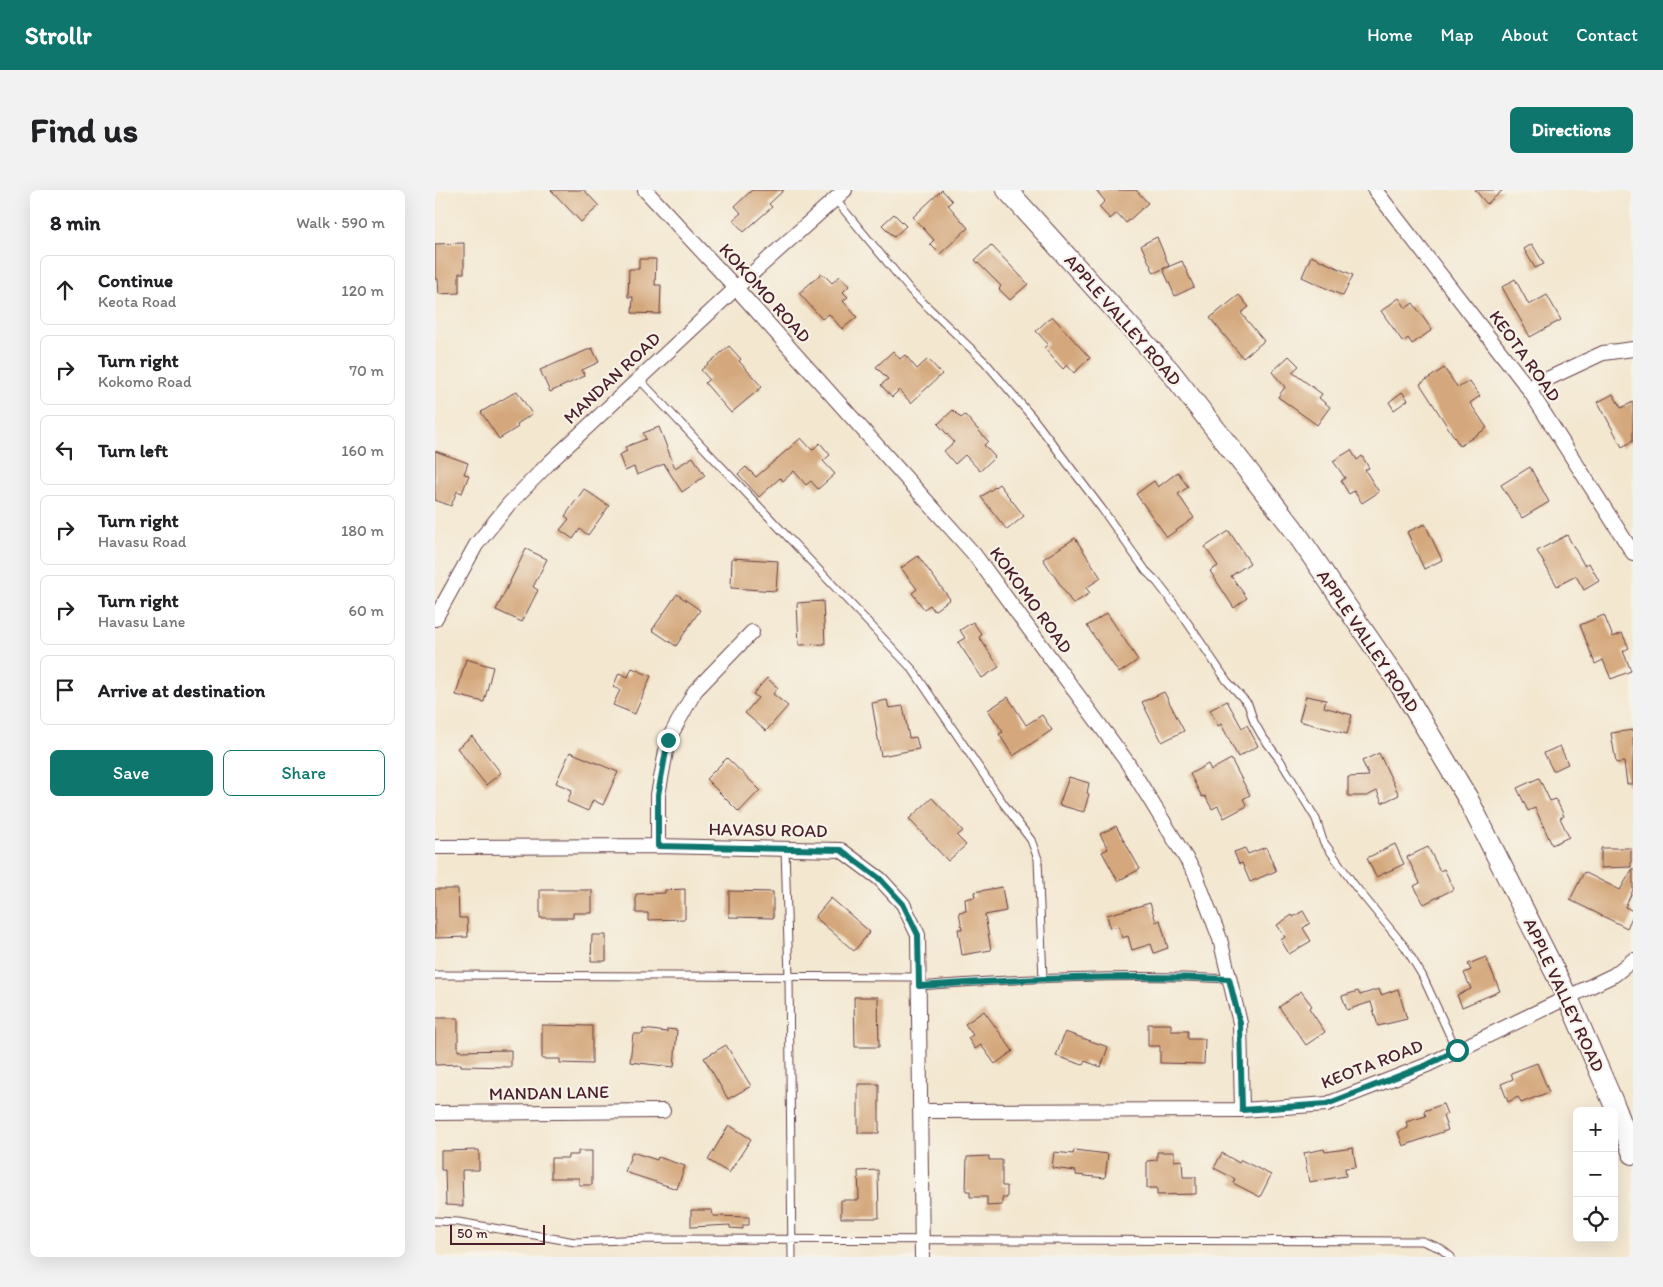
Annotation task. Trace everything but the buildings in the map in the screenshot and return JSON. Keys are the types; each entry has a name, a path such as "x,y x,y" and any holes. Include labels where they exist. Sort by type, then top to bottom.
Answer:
{"main road":[{"name":"APPLE VALLEY ROAD","path":"1007,190 1170,371 1292,527 1399,683 1467,797 1568,998 1616,1109 1633,1154"}],"street":[{"name":"KOKOMO ROAD","path":"645,190 736,288 974,554 1127,762 1195,873 1220,939 1240,1023 1242,1110"},
{"name":"KEOTA ROAD","path":"1375,190 1528,388 1633,553"},
{"name":"MANDAN ROAD","path":"435,619 476,545 509,504 550,462 736,288 840,195"},
{"path":"1528,388 1603,354 1633,349"},
{"path":"658,846 658,795 668,740 695,691 752,632"},
{"name":"HAVASU ROAD","path":"435,847 658,846 841,850 880,879 903,904 918,935 922,1257"},
{"name":"KEOTA ROAD","path":"921,1111 1242,1110 1327,1104 1427,1065 1614,975 1633,960"},
{"name":"MANDAN LANE","path":"435,1113 663,1111"}],"lane":[{"path":"840,195 911,291 985,362 1033,418 1146,571 1181,613 1227,681 1248,704 1254,722 1262,736 1280,760 1316,818 1323,841 1355,886 1405,947 1422,975 1457,1050"},
{"path":"639,379 913,670 1003,803 1031,840 1038,859 1043,979"},
{"path":"785,849 789,976 792,1257"},
{"path":"435,975 789,976 919,982 1179,976 1229,979"},
{"path":"435,1221 458,1222 575,1242 646,1240 1422,1241 1440,1248 1451,1257"}],"route":[{"path":"668,740 658,795 658,846 841,850 880,879 903,904 918,935 919,986 1043,979 1179,976 1229,979 1240,1023 1242,1110 1327,1104 1427,1065 1457,1050"}]}
